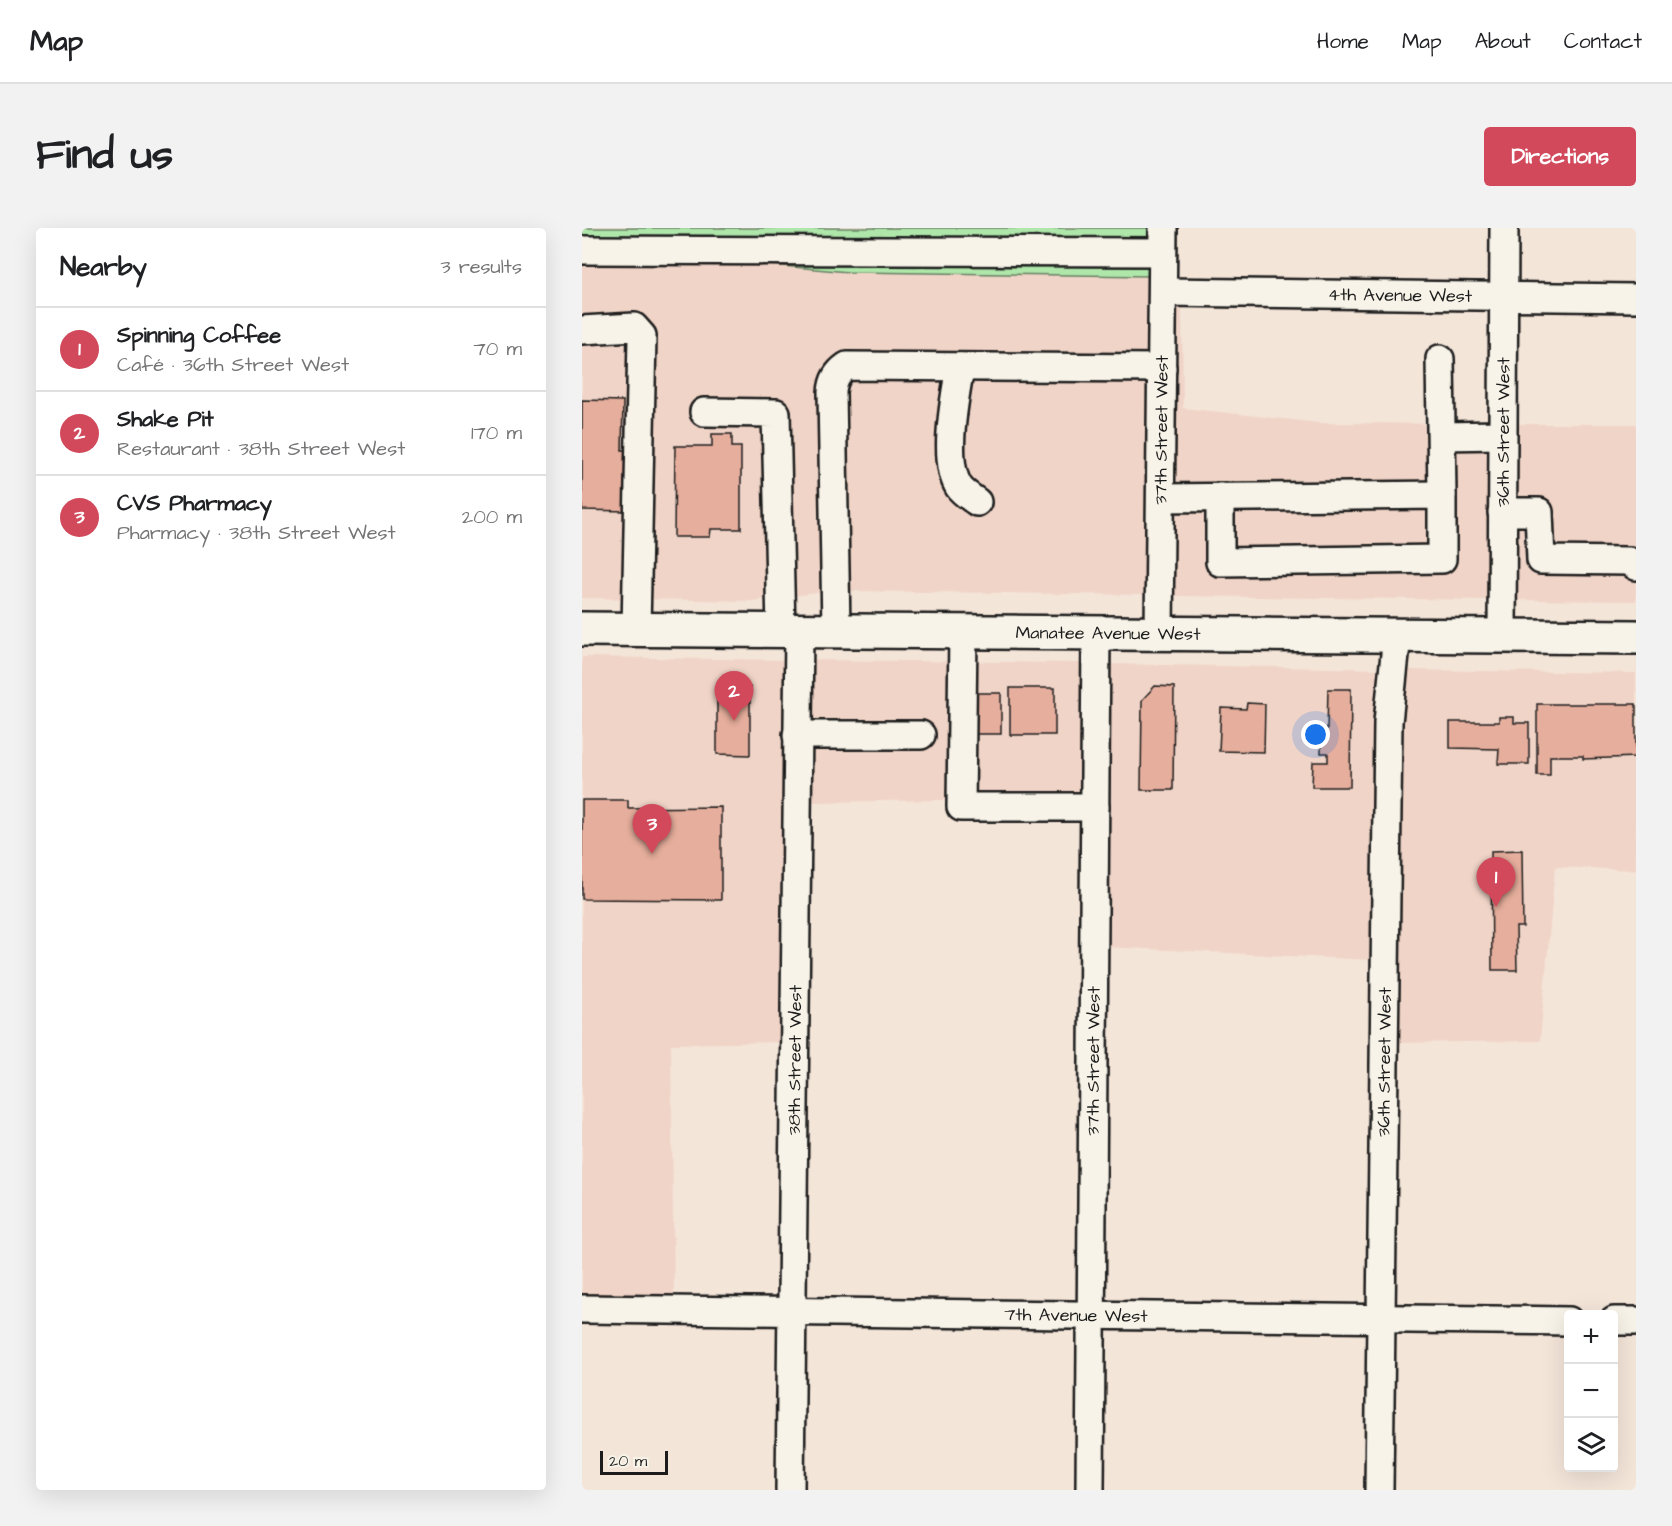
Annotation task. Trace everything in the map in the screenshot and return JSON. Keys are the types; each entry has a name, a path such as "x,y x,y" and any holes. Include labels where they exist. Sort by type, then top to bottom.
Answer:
{"main road":[{"name":"Manatee Avenue West","path":"582,629 1096,631 1636,637"}],"street":[{"name":"36th Street West","path":"1503,636 1502,297 1504,228"},
{"path":"582,250 1162,240"},
{"name":"37th Street West","path":"1159,632 1162,240"},
{"name":"4th Avenue West","path":"1163,292 1636,298"},
{"path":"582,330 634,327 642,336 636,629"},
{"path":"1220,497 1220,562 1442,559 1440,359"},
{"path":"836,630 832,392 836,378 847,366 1162,368"},
{"path":"960,367 953,407 952,465 959,486 977,502"},
{"name":"38th Street West","path":"704,412 776,413 797,735 790,1490"},
{"path":"1442,436 1502,435"},
{"path":"1161,498 1442,495"},
{"path":"1502,512 1539,512 1541,560 1629,561 1636,566"},
{"path":"963,631 961,807 1095,807"},
{"name":"37th Street West","path":"1090,1490 1096,631"},
{"name":"36th Street West","path":"1379,1490 1388,722 1397,634"},
{"path":"797,735 921,735"},
{"name":"7th Avenue West","path":"582,1309 1564,1321"},
{"path":"1618,1321 1636,1321"}],"shaded area":[{"path":"582,248 848,272 1151,276 1151,355 847,353 824,592 752,601 582,598"},
{"path":"1175,305 1182,306 1183,408 1319,423 1490,424 1491,600 1171,596"},
{"path":"850,379 946,380 952,497 979,520 993,500 969,479 964,462 963,435 970,380 1151,381 1148,595 847,591 844,393"},
{"path":"1513,424 1636,424 1636,601 1514,600"},
{"path":"582,657 787,660 783,1042 671,1044 674,1297 582,1296"},
{"path":"810,660 1084,663 1084,798 813,802 807,1042"},
{"path":"1108,664 1382,669 1373,960 1106,947"},
{"path":"1405,670 1636,673 1636,870 1555,867 1540,1041 1396,1043 1400,722"}],"green space":[{"path":"582,228 1151,228 1151,276 848,272 582,248"}],"building":[{"path":"582,400 623,401 622,450 625,450 625,478 628,478 628,511 582,510"},
{"path":"712,434 732,434 732,447 741,447 741,529 711,529 710,537 674,537 675,446 712,446"},
{"path":"1155,686 1174,687 1173,790 1141,790 1142,700"},
{"path":"717,687 750,687 750,755 717,754"},
{"path":"1010,688 1055,688 1055,735 1010,735"},
{"path":"1328,689 1351,689 1350,787 1312,787 1313,762 1328,762 1328,753 1321,753 1321,729 1327,729"},
{"path":"970,693 1001,693 1001,734 969,734"},
{"path":"1247,703 1265,704 1264,752 1219,751 1221,708 1246,709"},
{"path":"1537,704 1636,704 1636,757 1583,759 1583,756 1550,756 1550,775 1537,775"},
{"path":"1499,717 1514,717 1514,723 1529,723 1529,764 1498,764 1499,749 1450,748 1450,722 1499,722"},
{"path":"582,800 628,800 628,808 721,807 721,900 582,899"},
{"path":"1522,850 1523,927 1516,927 1517,970 1492,970 1491,851"}],"place":[{"name":"Shake Pit","path":"734,721"},
{"name":"CVS Pharmacy","path":"652,854"},
{"name":"Spinning Coffee","path":"1496,907"}]}
